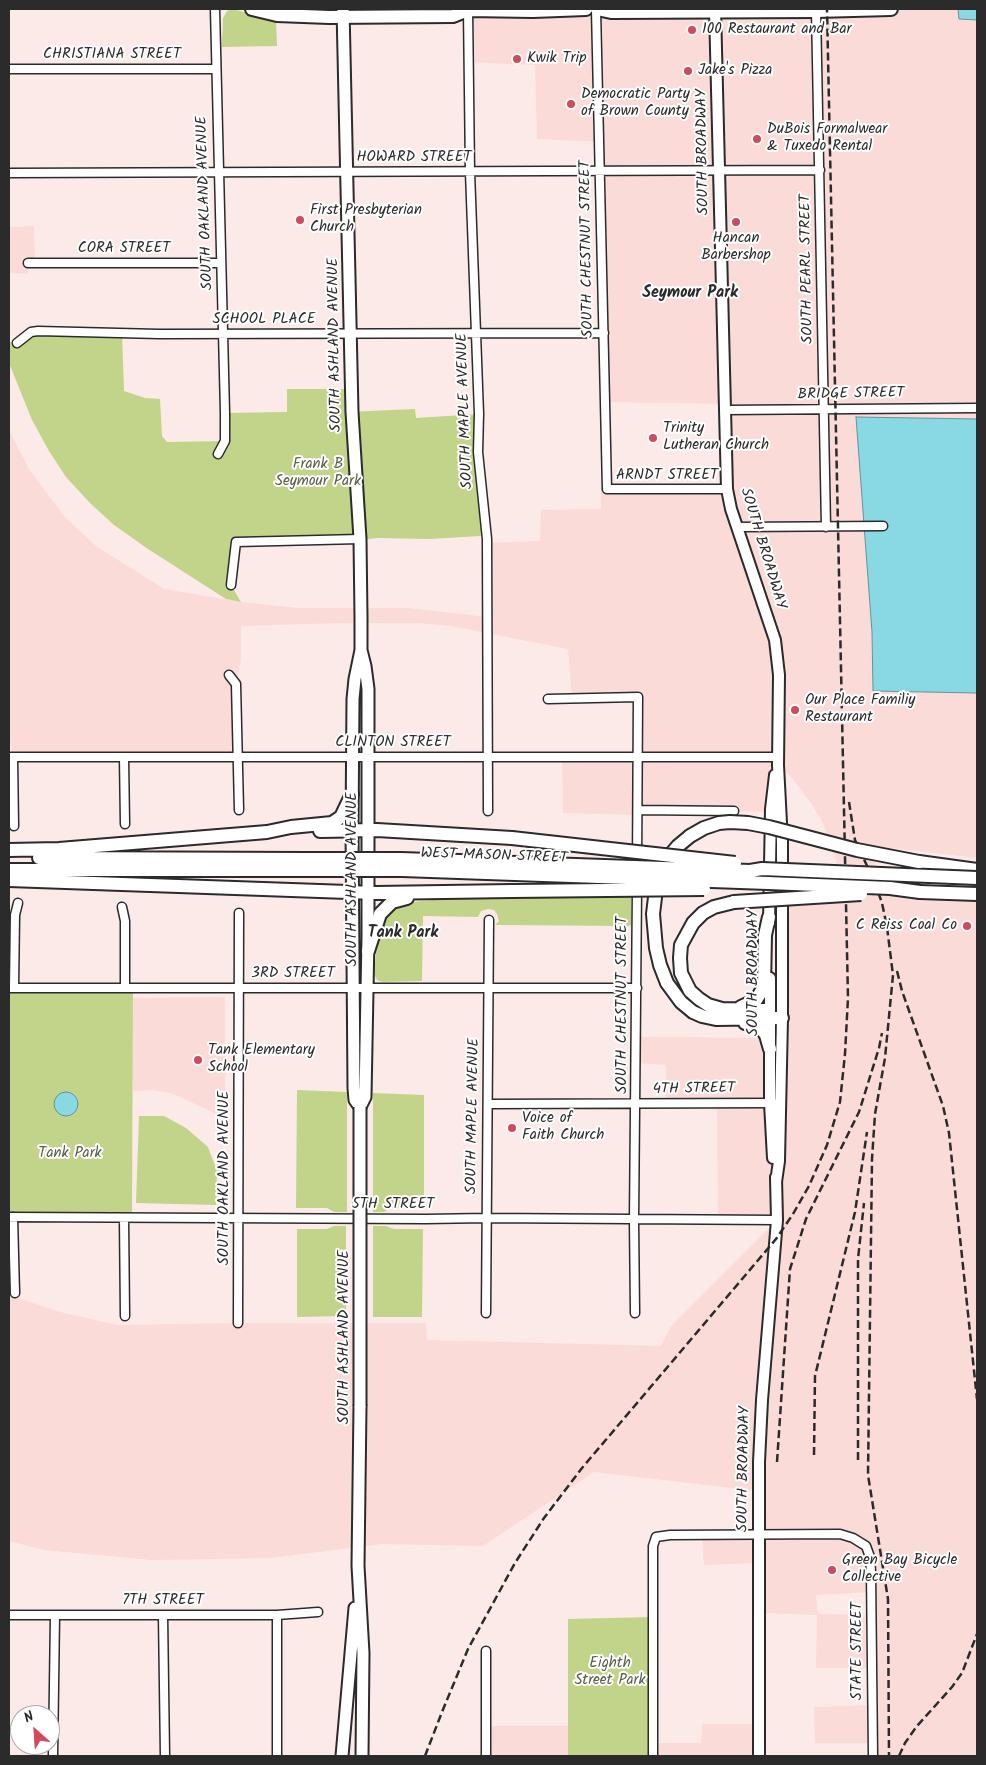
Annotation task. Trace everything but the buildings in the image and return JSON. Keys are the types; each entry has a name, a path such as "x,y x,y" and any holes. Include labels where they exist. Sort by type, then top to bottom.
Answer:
{"main road":[{"path":"252,9 278,15 343,13 453,16 466,9 533,11 586,9"},
{"path":"597,9 611,12 891,9"},
{"name":"SOUTH ASHLAND AVENUE","path":"343,13 353,436 360,540 361,650 368,684 368,951 365,1097 360,1108"},
{"name":"SOUTH ASHLAND AVENUE","path":"361,650 354,685 352,830 355,1096 360,1108 358,1566 363,1653 362,1756"},
{"path":"9,850 59,850 267,832 332,824 341,817 352,794"},
{"path":"776,1014 693,1012 677,998 663,976 656,948 653,914 658,880 663,866 672,852 690,836 704,828 719,823 748,823 864,852 977,870"},
{"path":"267,832 368,830 512,838 748,864 762,869"},
{"name":"WEST MASON STREET","path":"9,858 306,864 402,870 890,888 920,892 977,894"},
{"name":"WEST MASON STREET","path":"9,870 306,864 402,859 750,871 762,869 977,878"},
{"path":"9,880 367,893 732,888 768,883"},
{"path":"770,1049 766,1035 758,1025 725,1022 719,1014 690,991 681,973 681,945 689,928 697,918 709,909 721,904 774,899 857,894 890,895 920,892"},
{"path":"368,951 377,920 387,905 398,899 427,893"},
{"path":"719,1014 749,1004 762,991 765,980 765,935 769,917"},
{"name":"SOUTH ASHLAND AVENUE","path":"342,1756 358,1566"}],"street":[{"name":"SOUTH OAKLAND AVENUE","path":"215,9 225,441 218,454"},
{"name":"SOUTH MAPLE AVENUE","path":"466,9 470,172 477,333 478,452 487,539 488,811"},
{"name":"SOUTH CHESTNUT STREET","path":"597,9 607,490"},
{"name":"SOUTH BROADWAY","path":"715,10 727,489 737,527 774,640 779,675 778,761 782,842 776,1014 777,1220 761,1418 758,1491 759,1756"},
{"name":"SOUTH PEARL STREET","path":"816,10 826,527"},
{"name":"CHRISTIANA STREET","path":"9,69 216,69"},
{"name":"HOWARD STREET","path":"9,173 820,170"},
{"name":"CORA STREET","path":"28,263 221,263"},
{"name":"SCHOOL PLACE","path":"17,343 31,332 38,331 122,334 604,333"},
{"name":"BRIDGE STREET","path":"725,410 977,408"},
{"name":"ARNDT STREET","path":"607,490 727,489"},
{"path":"737,527 883,526"},
{"path":"231,585 236,542 360,540"},
{"path":"229,675 236,684 239,810"},
{"name":"SOUTH CHESTNUT STREET","path":"548,699 638,697 635,1313"},
{"name":"CLINTON STREET","path":"11,757 638,757 778,761"},
{"path":"11,757 14,826"},
{"path":"124,757 125,824"},
{"name":"SOUTH BROADWAY","path":"775,1103 770,1049 776,1014 769,917 772,795 778,761"},
{"path":"638,810 734,811"},
{"path":"11,988 15,915 18,903"},
{"path":"122,907 125,988"},
{"name":"SOUTH OAKLAND AVENUE","path":"238,913 238,1322"},
{"name":"SOUTH MAPLE AVENUE","path":"486,1313 489,920"},
{"name":"3RD STREET","path":"11,988 637,988"},
{"name":"4TH STREET","path":"488,1104 775,1103"},
{"path":"11,1217 15,1293"},
{"name":"5TH STREET","path":"11,1217 777,1220"},
{"path":"124,1218 124,1316"},
{"path":"653,1756 652,1546 656,1537 670,1535 759,1534"},
{"name":"STATE STREET","path":"759,1534 840,1534 853,1538 866,1546 870,1557 871,1572 873,1756"},
{"name":"7TH STREET","path":"9,1615 277,1615 318,1612"},
{"path":"53,1756 55,1615"},
{"path":"163,1615 164,1756"},
{"path":"277,1615 277,1756"},
{"path":"486,1651 486,1756"}],"shaded area":[{"path":"468,9 958,9 959,19 977,20 977,419 869,601 872,632 873,691 977,693 977,858 865,845 890,895 920,892 977,894 977,1756 873,1756 872,1743 815,1743 814,1707 872,1705 872,1668 816,1668 817,1615 759,1613 759,1563 704,1565 702,1535 759,1534 758,1491 594,1472 483,1546 382,1544 271,1558 151,1560 44,1550 9,1541 9,1295 60,1312 117,1325 426,1323 427,1340 661,1346 671,1326 776,1221 718,1220 717,1104 666,1104 666,1065 636,1063 636,1037 762,1038 777,1040 778,909 820,897 840,896 836,860 823,823 809,800 779,765 778,812 647,810 638,815 563,813 562,757 638,757 637,698 572,699 568,649 451,626 419,623 241,626 241,660 236,684 238,757 13,757 9,735 9,430 29,469 64,516 96,546 164,589 241,602 299,608 408,608 488,617 487,543 540,541 541,510 601,509 601,489 727,489 725,404 605,402 599,142 537,139 535,65 469,62","holes":["871,1592 871,1615 818,1614 816,1595"]},
{"path":"34,226 35,263 28,263 28,274 9,273 9,227"},
{"path":"225,997 225,1114 216,1114 174,1094 154,1090 133,1091 133,998"},
{"path":"703,1724 759,1724 759,1756 653,1756 653,1743 701,1743"},
{"path":"486,1726 568,1726 568,1756 486,1756"}],"green space":[{"path":"232,9 276,20 277,46 222,47 223,18 227,11"},
{"name":"Frank B Seymour Park","path":"31,332 122,333 124,391 145,398 160,399 162,436 167,442 225,441 225,413 287,412 287,389 345,389 347,412 415,409 416,418 479,414 482,491 481,536 429,539 377,538 352,541 237,542 231,585 241,602 226,599 114,525 66,477 32,420 9,363 9,342 17,343"},
{"path":"631,894 631,925 628,926 495,925 499,921 497,914 494,910 488,909 481,911 478,917 423,916 422,981 382,982 377,980 374,974 378,934 386,912 402,903 473,896"},
{"name":"Tank Park","path":"9,988 133,988 132,1218 9,1217"},
{"path":"297,1090 347,1092 347,1212 334,1212 327,1208 296,1208"},
{"path":"373,1093 424,1095 424,1208 391,1208 384,1212 373,1212"},
{"path":"139,1116 164,1116 186,1128 208,1147 217,1171 216,1205 136,1203"},
{"path":"334,1226 346,1226 346,1316 297,1317 297,1229 327,1229"},
{"path":"373,1226 386,1226 394,1229 423,1229 422,1317 373,1317"},
{"name":"Eighth Street Park","path":"653,1617 653,1756 568,1756 568,1619"}],"water":[{"path":"958,9 977,9 977,20 959,19"},
{"path":"856,417 977,419 977,693 873,691 872,632"},
{"path":"66,1092 74,1096 78,1104 74,1112 66,1116 58,1112 54,1104 58,1096"}],"railway":[{"path":"425,1756 468,1649 515,1563 544,1518 582,1468 776,1239 809,1186 827,1145 840,1102 848,998 827,9"},
{"path":"849,802 855,840 882,903 893,975 885,1058 875,1114 872,1159 868,1475 888,1599 889,1756"},
{"path":"897,971 902,991 943,1106 949,1133 977,1399"},
{"path":"777,1462 790,1269 806,1219 859,1112 882,1033"},
{"path":"814,1455 815,1376 855,1212 867,1132"},
{"path":"858,1460 858,1259 864,1203"},
{"path":"899,1756 905,1743 917,1726 962,1673 977,1634"}],"place":[{"name":"100 Restaurant and Bar","path":"692,30"},
{"name":"Kwik Trip","path":"517,59"},
{"name":"Jake's Pizza","path":"688,71"},
{"name":"Democratic Party of Brown County","path":"571,104"},
{"name":"DuBois Formalwear & Tuxedo Rental","path":"757,139"},
{"name":"First Presbyterian Church","path":"300,220"},
{"name":"Hancan Barbershop","path":"736,222"},
{"name":"Trinity Lutheran Church","path":"653,438"},
{"name":"Our Place Familiy Restaurant","path":"795,710"},
{"name":"C Reiss Coal Co","path":"967,926"},
{"name":"Tank Elementary School","path":"198,1060"},
{"name":"Voice of Faith Church","path":"512,1128"},
{"name":"Green Bay Bicycle Collective","path":"832,1570"}],"district":[{"name":"Seymour Park","path":"690,294"},
{"name":"Tank Park","path":"403,934"}]}
